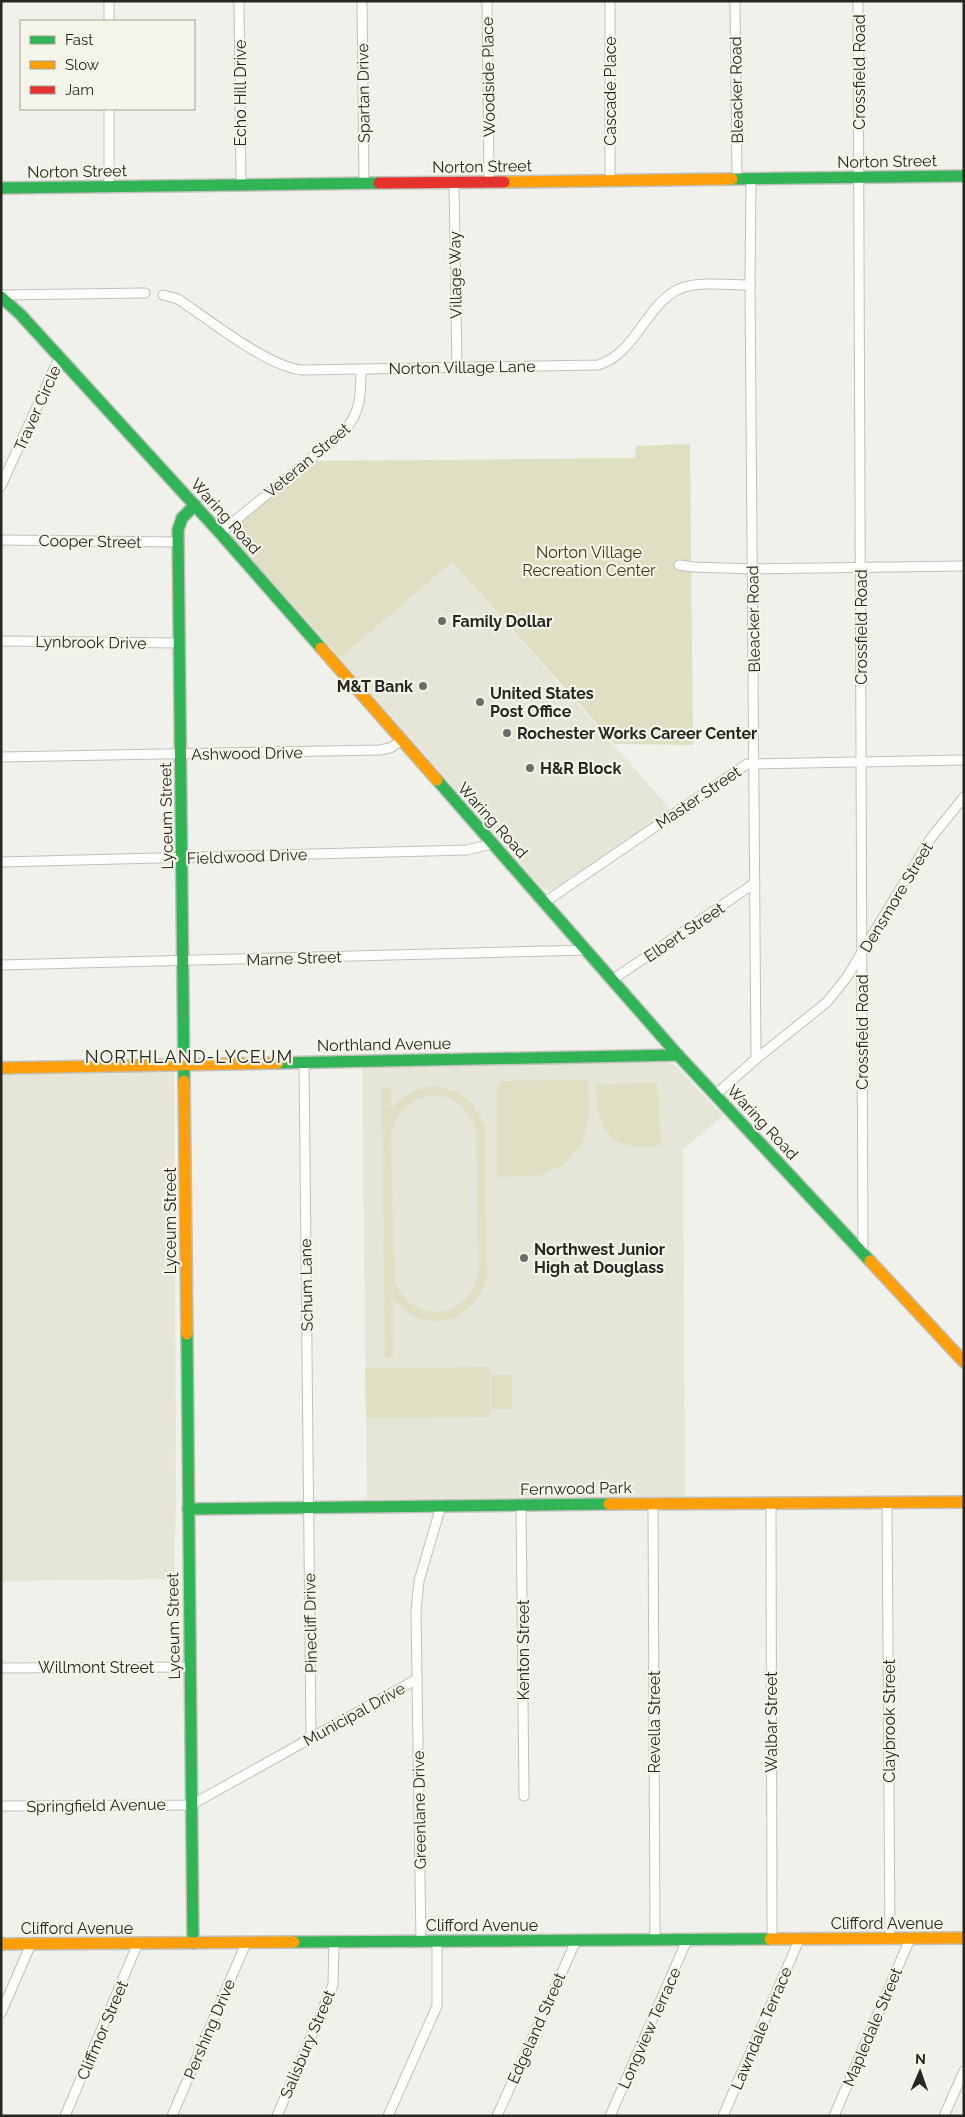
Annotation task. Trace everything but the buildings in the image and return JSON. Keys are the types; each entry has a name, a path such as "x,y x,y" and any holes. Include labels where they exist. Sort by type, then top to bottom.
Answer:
{"street":[{"path":"109,1 109,20"},
{"name":"Echo Hill Drive","path":"239,1 241,185"},
{"name":"Spartan Drive","path":"362,1 364,184"},
{"name":"Woodside Place","path":"487,1 489,182"},
{"name":"Cascade Place","path":"610,1 610,180"},
{"name":"Bleacker Road","path":"735,1 737,179"},
{"name":"Crossfield Road","path":"858,1 863,1253"},
{"path":"109,110 109,187"},
{"name":"Norton Street","path":"1,188 964,176"},
{"name":"Bleacker Road","path":"751,179 750,285 756,1058"},
{"name":"Village Way","path":"454,183 457,368"},
{"name":"Norton Village Lane","path":"163,295 178,298 271,360 284,366 302,370 457,368 598,365 607,362 621,352 662,302 675,292 689,286 750,285"},
{"path":"1,296 145,293"},
{"name":"Waring Road","path":"1,296 20,314 220,532 401,741 678,1055 964,1362"},
{"name":"Traver Circle","path":"1,486 5,466 59,358"},
{"name":"Veteran Street","path":"220,532 344,432 351,424 359,405 361,369"},
{"name":"Lyceum Street","path":"193,1943 183,858 178,530 182,518 195,504"},
{"name":"Cooper Street","path":"1,540 179,542"},
{"path":"679,565 752,569 964,566"},
{"name":"Lynbrook Drive","path":"1,641 180,643"},
{"name":"Ashwood Drive","path":"1,758 379,750 390,748 401,741"},
{"name":"Master Street","path":"545,902 745,766 754,764 964,760"},
{"name":"Densmore Street","path":"715,1094 756,1058 828,1002 847,977 931,838 964,797"},
{"name":"Fieldwood Drive","path":"1,862 467,850 492,844"},
{"name":"Elbert Street","path":"612,980 756,883"},
{"name":"Marne Street","path":"1,965 587,950"},
{"name":"Northland Avenue","path":"1,1068 678,1055"},
{"name":"Schum Lane","path":"304,1062 308,1508"},
{"name":"Claybrook Street","path":"888,1502 890,1939"},
{"name":"Fernwood Park","path":"188,1509 653,1503 964,1502"},
{"name":"Revella Street","path":"653,1503 654,1940"},
{"name":"Walbar Street","path":"771,1504 772,1940"},
{"name":"Kenton Street","path":"521,1505 524,1796"},
{"name":"Municipal Drive","path":"191,1805 417,1679 416,1611 419,1581 441,1506"},
{"name":"Pinecliff Drive","path":"308,1508 311,1738"},
{"name":"Willmont Street","path":"1,1668 190,1666"},
{"name":"Greenlane Drive","path":"417,1679 421,1942"},
{"name":"Springfield Avenue","path":"1,1806 191,1805"},
{"name":"Clifford Avenue","path":"1,1944 964,1938"},
{"name":"Mapledale Street","path":"834,2116 910,1939"},
{"name":"Longview Terrace","path":"610,2116 687,1940"},
{"name":"Lawndale Terrace","path":"723,2116 799,1940"},
{"name":"Edgeland Street","path":"497,2116 576,1941"},
{"name":"Salisbury Street","path":"277,2116 333,1985 334,1942"},
{"path":"388,2116 437,2006 437,1942"},
{"name":"Pershing Drive","path":"172,2116 246,1943"},
{"path":"1,2013 31,1944"},
{"name":"Cliffmor Street","path":"65,2116 138,1944"},
{"path":"944,2116 964,2071"}],"shaded area":[{"path":"452,562 671,810 553,890 545,890 541,887 340,658"},
{"name":"Northwest Junior High at Douglass","path":"667,1062 675,1065 723,1116 683,1149 685,1497 367,1499 362,1067"},
{"path":"174,1071 176,1495 174,1579 1,1581 1,1075"}],"green space":[{"name":"Norton Village Recreation Center","path":"690,444 693,745 615,744 452,562 340,658 232,536 233,528 317,461 635,458 636,446"},
{"path":"588,1080 589,1115 582,1144 563,1165 537,1176 497,1177 497,1086 502,1081"},
{"path":"654,1082 657,1085 661,1145 636,1147 613,1138 607,1132 599,1116 596,1085"},
{"path":"433,1086 459,1093 471,1103 485,1126 486,1281 481,1292 466,1310 446,1320 423,1319 408,1312 393,1299 393,1357 385,1357 382,1088 391,1088 391,1109 410,1093","holes":["442,1096 455,1101 465,1109 476,1128 479,1269 474,1286 466,1299 454,1307 441,1312 427,1311 414,1305 402,1295 394,1279 391,1136 400,1113 411,1103 425,1097"]},
{"path":"489,1367 489,1417 366,1418 365,1368"},
{"path":"491,1375 512,1375 512,1409 491,1409"}],"traffic: fast":[{"path":"732,179 964,176"},
{"path":"1,188 379,183"},
{"path":"1,297 20,314 220,533 321,648"},
{"path":"184,1081 178,530 182,518 195,505"},
{"path":"437,780 678,1055 870,1261"},
{"path":"278,1063 678,1055"},
{"path":"187,1334 193,1943"},
{"path":"188,1509 609,1504"},
{"path":"294,1942 770,1939"}],"traffic: slow":[{"path":"504,182 732,179"},
{"path":"321,648 437,780"},
{"path":"1,1068 278,1063"},
{"path":"184,1081 187,1334"},
{"path":"870,1261 964,1362"},
{"path":"609,1504 964,1502"},
{"path":"770,1939 964,1938"},
{"path":"1,1944 294,1942"}],"traffic: jam":[{"path":"379,183 504,182"}],"place":[{"name":"Family Dollar","path":"442,621"},
{"name":"M&T Bank","path":"423,686"},
{"name":"United States Post Office","path":"480,702"},
{"name":"Rochester Works Career Center","path":"507,733"},
{"name":"H&R Block","path":"530,768"},
{"name":"Northwest Junior High at Douglass","path":"524,1258"}],"district":[{"name":"NORTHLAND-LYCEUM","path":"189,1057"}]}
